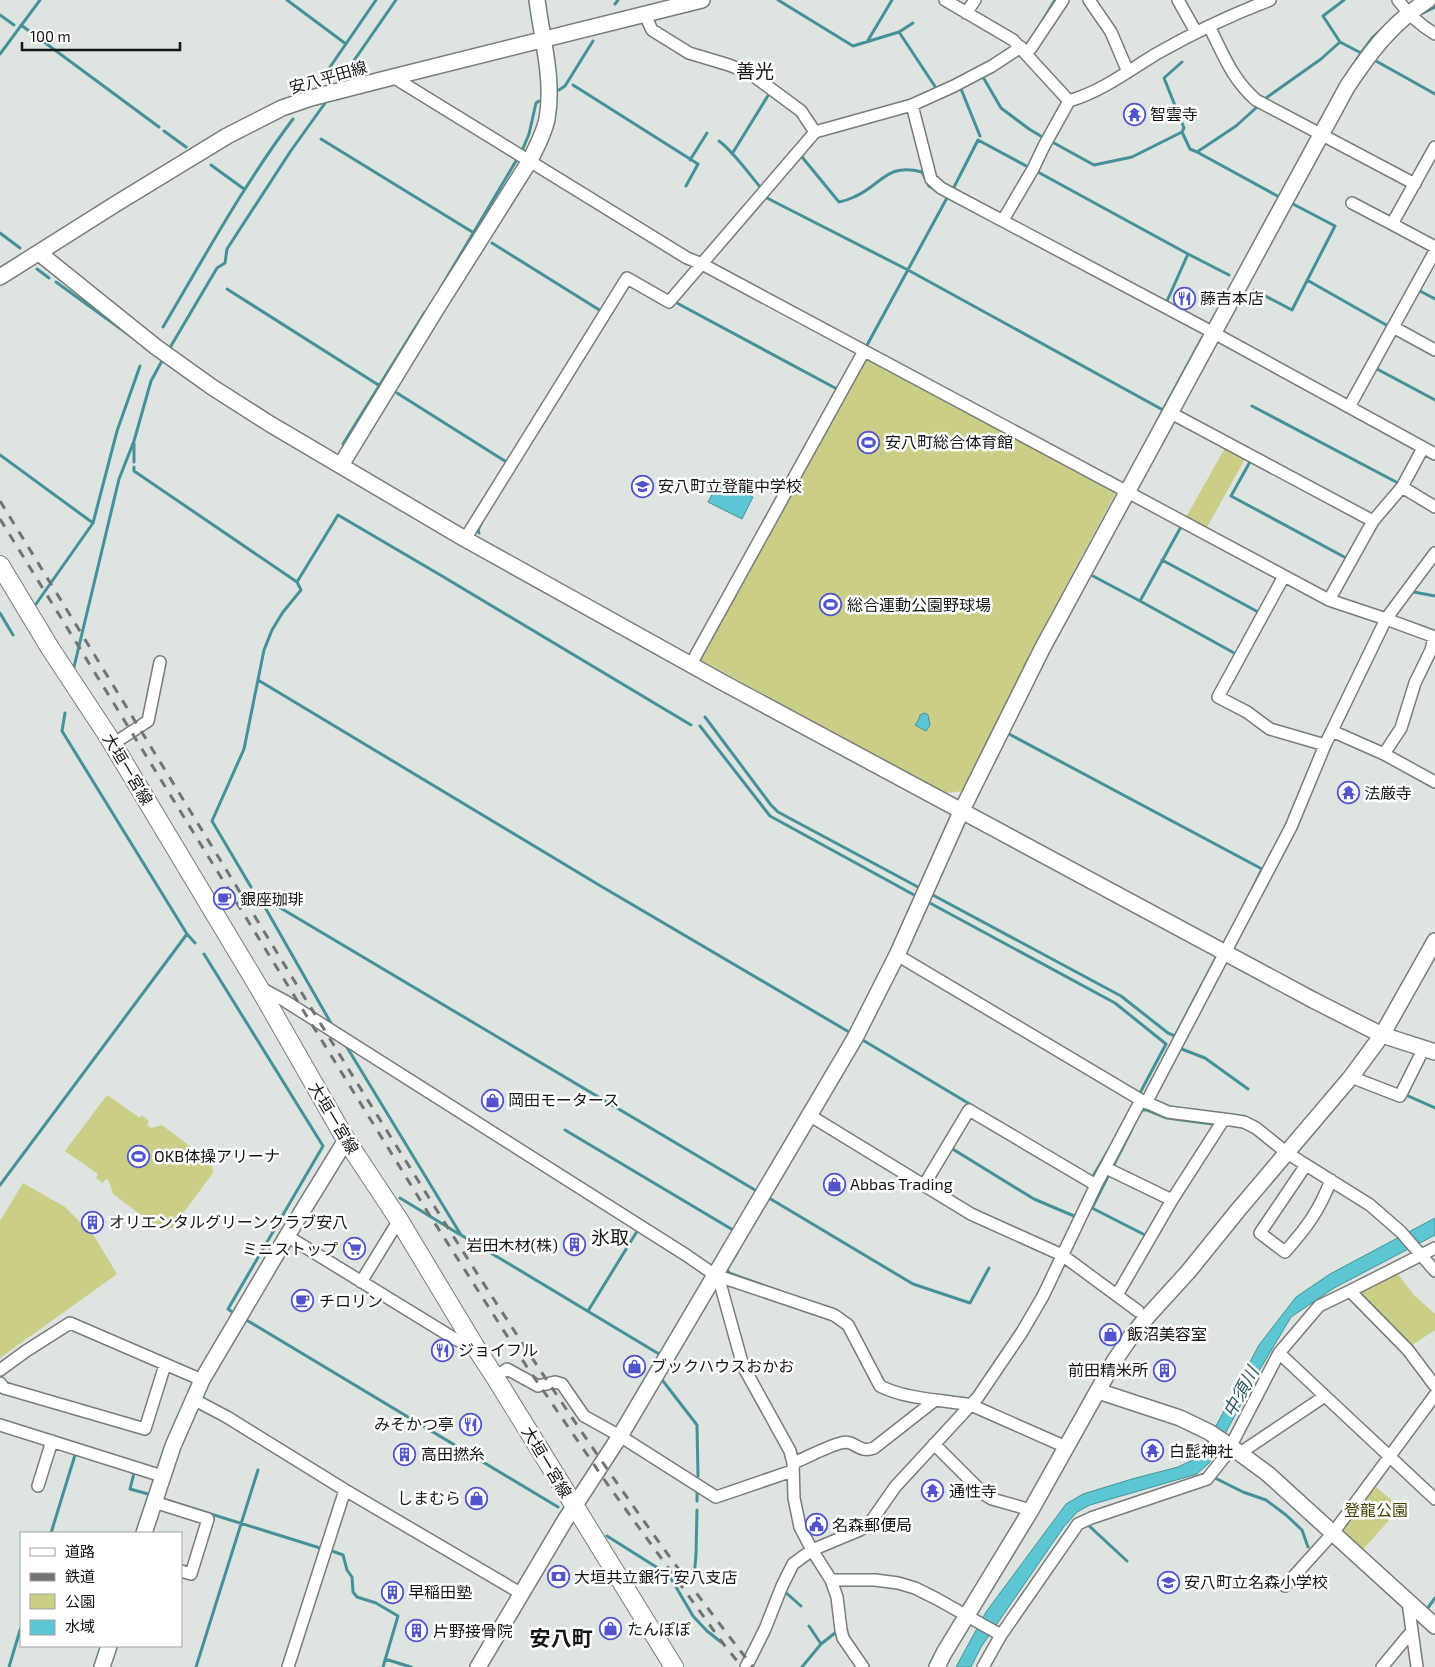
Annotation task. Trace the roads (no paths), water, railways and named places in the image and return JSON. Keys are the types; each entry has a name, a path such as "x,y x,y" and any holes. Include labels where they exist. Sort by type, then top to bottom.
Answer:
{"main road":[{"name":"大垣一宮線","path":"0,565 50,648 113,744 258,986 346,1140 399,1220 674,1667"}],"street":[{"path":"341,465 529,162 537,146 546,120 550,95 537,0"},
{"name":"安八平田線","path":"0,277 227,136 268,114 311,98 702,0"},
{"path":"945,0 1012,40 1069,101"},
{"path":"966,13 974,0"},
{"path":"465,539 626,278 669,302 816,132 912,105 954,86 1023,50 1031,48 1063,0"},
{"path":"1089,0 1111,32 1128,72"},
{"path":"1178,0 1196,32"},
{"path":"1003,220 1069,101 1097,91 1242,5 1270,0"},
{"path":"1398,0 1422,26 1435,34"},
{"path":"478,1667 574,1506 620,1436 855,1038 897,955 961,812 1042,649 1347,87 1366,59 1388,33 1408,13 1428,0"},
{"path":"646,15 652,30 689,53 751,74 801,111 816,132"},
{"path":"1209,26 1233,74 1243,88 1256,100 1323,133 1415,184"},
{"path":"393,77 687,258 702,264 1329,600 1435,637 1431,650 1415,683 1400,728 1384,754"},
{"path":"912,105 931,179 941,188 1214,333 1435,454"},
{"path":"1392,224 1435,147"},
{"path":"1352,203 1435,247"},
{"path":"1350,407 1435,251"},
{"path":"39,253 176,361 270,424 465,539 961,812 1313,1000 1382,1035 1430,1050 1400,1096 1351,1077"},
{"path":"1393,328 1435,350"},
{"path":"691,664 864,351"},
{"path":"1171,413 1373,521"},
{"path":"1329,600 1373,521 1402,487 1423,448"},
{"path":"1402,487 1435,507"},
{"path":"746,1667 766,1629 792,1564 812,1550 870,1524 896,1487 978,1397 1022,1332 1043,1296 1096,1185 1144,1102 1292,827 1325,745 1386,619 1435,553"},
{"path":"1284,576 1218,697 1247,712 1270,728 1325,745"},
{"path":"113,744 148,721 160,662"},
{"path":"1332,731 1384,754 1435,782"},
{"path":"937,1667 944,1653 972,1618 1066,1447 1130,1338 1188,1272 1351,1077 1382,1035 1435,941"},
{"path":"897,955 1144,1102 1168,1112 1244,1122 1256,1128 1288,1153 1370,1205 1400,1232 1435,1271"},
{"path":"258,986 285,1000 715,1275 834,1315 848,1325 880,1386 889,1391 934,1401 971,1405 1066,1447"},
{"path":"924,1186 969,1110 1096,1185"},
{"path":"809,1115 971,1214 1062,1255 1138,1311"},
{"path":"1117,1295 1172,1200 1224,1119"},
{"path":"144,1532 173,1446 202,1380 346,1140"},
{"path":"1306,1165 1260,1233 1285,1252 1308,1226 1323,1201 1331,1180"},
{"path":"1106,1168 1172,1200"},
{"path":"361,1282 399,1220"},
{"path":"287,1236 455,1339 476,1348"},
{"path":"983,1667 999,1634 1078,1524 1206,1479 1232,1447 1279,1353 1319,1306 1350,1291 1419,1252 1435,1248"},
{"path":"715,1275 723,1291 743,1366 790,1450 793,1467 794,1498 800,1527 831,1580 837,1597 843,1638 863,1667"},
{"path":"1350,1291 1408,1350 1435,1386"},
{"path":"1138,1311 1158,1305"},
{"path":"1130,1338 1138,1311"},
{"path":"0,1370 70,1323 202,1380"},
{"path":"1279,1353 1435,1499"},
{"path":"0,1383 4,1388 145,1429 165,1365"},
{"path":"495,1376 507,1368 538,1386 555,1382 562,1384 584,1416 620,1436 716,1497 793,1467 843,1442 856,1445 862,1450 874,1448 934,1401"},
{"path":"1098,1391 1180,1418 1209,1432 1232,1447 1268,1474 1435,1626"},
{"path":"1285,1586 1332,1533 1435,1395"},
{"path":"1232,1447 1325,1396"},
{"path":"193,1399 227,1417 345,1490 522,1594"},
{"path":"0,1425 162,1476"},
{"path":"38,1486 52,1442"},
{"path":"934,1444 984,1494 992,1499 1031,1510"},
{"path":"288,1667 345,1490"},
{"path":"154,1502 208,1519 192,1574 182,1571"},
{"path":"831,1580 875,1580 898,1583 915,1588 999,1634"},
{"path":"1408,1602 1417,1667"},
{"path":"1382,1667 1412,1631"},
{"path":"102,1667 109,1647"}],"water":[{"path":"720,480 753,497 742,519 708,502"},
{"path":"925,713 928,715 930,725 926,731 915,725 920,715"},
{"name":"中須川","path":"1435,1218 1435,1235 1334,1288 1291,1317 1256,1376 1210,1462 1197,1474 1090,1505 1077,1512 1063,1528 981,1647 971,1667 956,1667 986,1612 1066,1504 1083,1494 1178,1467 1197,1458 1259,1345 1296,1297 1330,1274"}],"waterway":[{"path":"0,54 40,0"},
{"path":"287,0 346,44"},
{"path":"328,70 376,0"},
{"path":"337,85 396,0"},
{"path":"615,4 618,0"},
{"path":"778,0 853,46 899,32 913,23"},
{"path":"867,42 892,0"},
{"path":"1037,30 1055,0"},
{"path":"1266,98 1321,59 1340,42 1323,16 1344,0"},
{"path":"1423,13 1435,7"},
{"path":"0,15 14,25"},
{"path":"21,25 159,127"},
{"path":"1340,42 1361,53 1373,37 1386,25"},
{"path":"899,32 936,88"},
{"path":"559,90 565,86 593,41"},
{"path":"1349,71 1361,53"},
{"path":"1376,61 1435,94"},
{"path":"1182,62 1164,78 1184,128 1182,132"},
{"path":"983,77 1001,108 1044,138"},
{"path":"573,85 698,164 686,186"},
{"path":"961,89 980,136"},
{"path":"732,154 769,94"},
{"path":"168,351 217,268 225,263 227,249 290,152 328,99"},
{"path":"521,153 529,134 536,103 539,101"},
{"path":"1054,143 1094,165 1132,157 1182,132 1190,149 1197,152 1236,126 1257,107"},
{"path":"163,327 241,195 293,119"},
{"path":"164,131 186,147"},
{"path":"690,160 707,133"},
{"path":"321,139 474,233"},
{"path":"953,189 978,140 1030,168"},
{"path":"719,141 761,188"},
{"path":"1197,152 1281,198 1280,200"},
{"path":"802,157 839,202 863,192 885,177 900,170 922,172 929,186 940,193"},
{"path":"440,289 516,161"},
{"path":"211,165 244,189"},
{"path":"1036,171 1229,275"},
{"path":"866,347 948,196"},
{"path":"765,197 908,270 1163,410 1156,424"},
{"path":"1254,290 1292,310 1335,226 1293,204"},
{"path":"0,233 20,248"},
{"path":"492,243 601,311"},
{"path":"1167,301 1188,254"},
{"path":"37,269 49,278"},
{"path":"1307,280 1388,326"},
{"path":"56,282 132,337"},
{"path":"227,289 380,386"},
{"path":"1420,291 1435,299"},
{"path":"675,302 837,389"},
{"path":"343,444 425,312"},
{"path":"1163,410 1202,338"},
{"path":"74,667 119,479 134,441 151,381 163,359"},
{"path":"36,604 93,523 117,431 140,366"},
{"path":"1377,369 1435,400"},
{"path":"397,393 508,463"},
{"path":"1252,406 1398,483"},
{"path":"134,443 134,462"},
{"path":"0,455 93,523"},
{"path":"1249,459 1251,460 1231,496 1348,559"},
{"path":"134,467 134,471 297,582 301,590 283,612 272,630 264,650 244,749 212,821 251,887"},
{"path":"297,582 338,515 691,725"},
{"path":"479,533 478,530 481,524"},
{"path":"1182,525 1140,601 1236,654"},
{"path":"1162,560 1260,613"},
{"path":"1093,576 1140,601"},
{"path":"1414,592 1435,596"},
{"path":"0,613 13,635"},
{"path":"258,680 599,885 849,1032"},
{"path":"0,1185 187,934 62,731 65,713"},
{"path":"705,717 778,812 918,887"},
{"path":"700,726 770,816 916,896"},
{"path":"1009,734 1262,869 1250,894"},
{"path":"257,894 755,1190"},
{"path":"931,894 1121,996 1168,1033 1175,1036 1217,956"},
{"path":"258,895 332,1025"},
{"path":"928,902 1115,1003 1166,1044 1140,1093"},
{"path":"187,934 195,943"},
{"path":"204,954 323,1146 228,1309 235,1314"},
{"path":"861,1039 973,1106"},
{"path":"345,1044 461,1235 659,1354"},
{"path":"1179,1048 1205,1058 1248,1089"},
{"path":"1408,1092 1406,1095 1435,1108"},
{"path":"1140,1113 1142,1110 1147,1110 1167,1118 1212,1124"},
{"path":"1132,1129 1092,1208 1145,1235"},
{"path":"565,1130 733,1230"},
{"path":"951,1148 1034,1199 1074,1216"},
{"path":"1092,1178 1109,1149"},
{"path":"400,1198 459,1234"},
{"path":"769,1198 913,1284 970,1303 989,1268"},
{"path":"588,1311 636,1233"},
{"path":"737,1253 727,1269 729,1273 782,1292"},
{"path":"248,1321 558,1507"},
{"path":"663,1381 697,1425 698,1476"},
{"path":"51,1532 75,1455"},
{"path":"196,1667 258,1470"},
{"path":"131,1472 134,1473 130,1489 148,1494"},
{"path":"1213,1477 1243,1492 1266,1500 1302,1530 1308,1547"},
{"path":"697,1491 697,1501"},
{"path":"166,1500 320,1548"},
{"path":"694,1577 697,1510"},
{"path":"1087,1524 1127,1561"},
{"path":"607,1536 669,1575 693,1616 721,1642"},
{"path":"332,1551 343,1555 347,1570 352,1577 353,1592 357,1597 376,1603 398,1616 383,1667"},
{"path":"784,1591 801,1606"},
{"path":"1427,1609 1435,1598"},
{"path":"809,1626 821,1644"},
{"path":"9,1667 20,1630"},
{"path":"802,1667 821,1644 835,1633"},
{"path":"385,1659 411,1667"}],"railway":[{"path":"0,501 448,1229 595,1451 646,1524 753,1667"},
{"path":"0,519 427,1211 527,1367 608,1485 742,1667"}],"place":[{"name":"智雲寺","path":"1134,114"},
{"name":"藤吉本店","path":"1184,298"},
{"name":"安八町総合体育館","path":"869,442"},
{"name":"安八町立登龍中学校","path":"642,486"},
{"name":"総合運動公園野球場","path":"831,605"},
{"name":"法厳寺","path":"1348,793"},
{"name":"銀座珈琲","path":"224,899"},
{"name":"岡田モータース","path":"492,1100"},
{"name":"OKB体操アリーナ","path":"138,1156"},
{"name":"Abbas Trading","path":"834,1184"},
{"name":"オリエンタルグリーンクラブ安八","path":"93,1222"},
{"name":"岩田木材(株)","path":"574,1245"},
{"name":"ミニストップ","path":"354,1249"},
{"name":"チロリン","path":"303,1301"},
{"name":"飯沼美容室","path":"1111,1334"},
{"name":"ジョイフル","path":"442,1350"},
{"name":"ブックハウスおかお","path":"635,1366"},
{"name":"前田精米所","path":"1164,1370"},
{"name":"みそかつ亭","path":"470,1424"},
{"name":"白髭神社","path":"1153,1451"},
{"name":"高田撚糸","path":"405,1454"},
{"name":"通性寺","path":"933,1491"},
{"name":"しまむら","path":"477,1498"},
{"name":"名森郵便局","path":"816,1525"},
{"name":"大垣共立銀行 安八支店","path":"558,1577"},
{"name":"安八町立名森小学校","path":"1168,1582"},
{"name":"早稲田塾","path":"392,1592"},
{"name":"たんぽぽ","path":"611,1629"},
{"name":"片野接骨院","path":"417,1631"}],"district":[{"name":"善光","path":"755,71"},
{"name":"氷取","path":"610,1237"},
{"name":"安八町","path":"561,1639"}],"park label":[{"name":"登龍公園","path":"1376,1510"}]}
